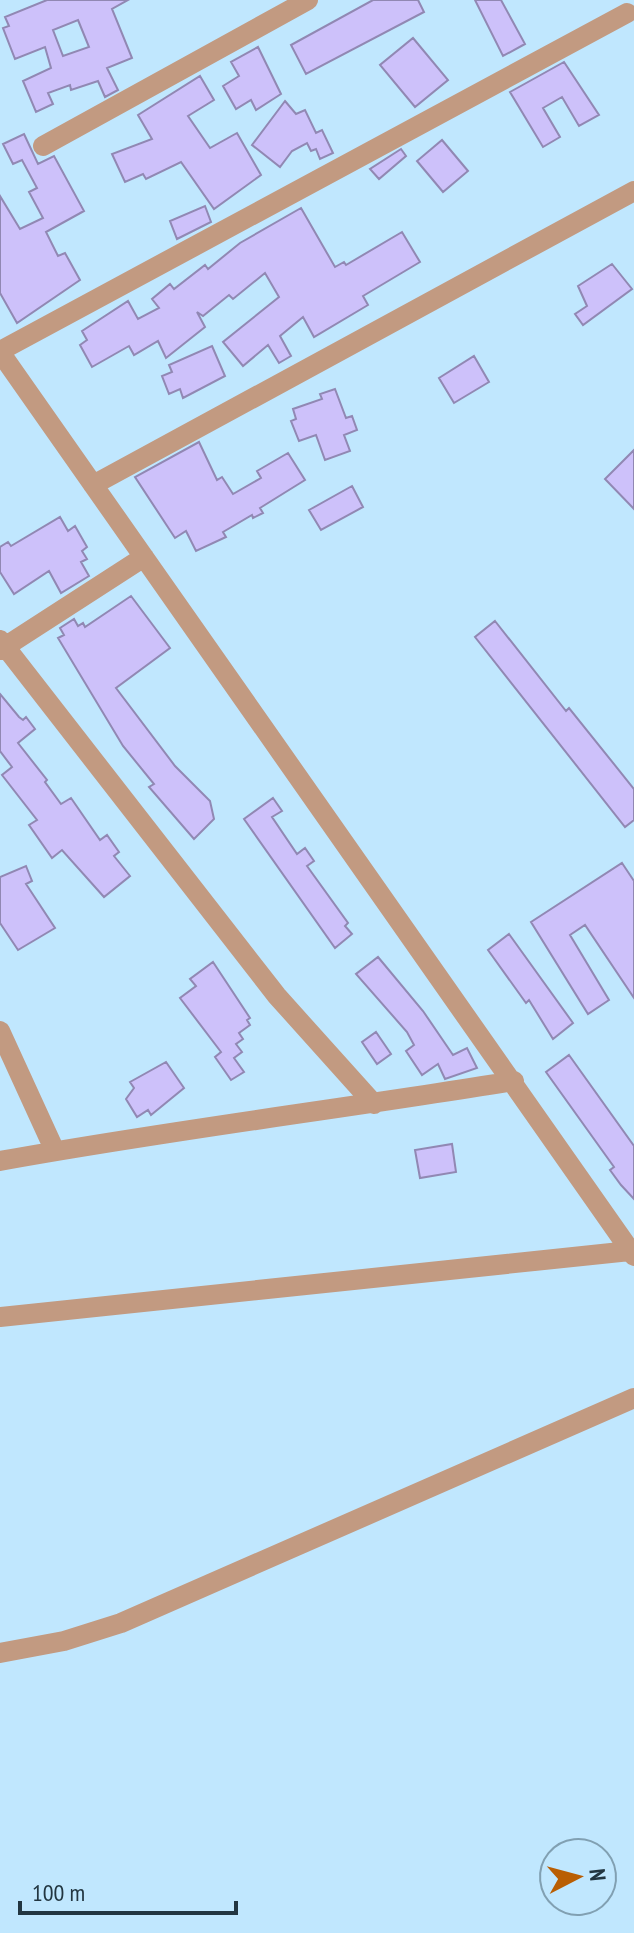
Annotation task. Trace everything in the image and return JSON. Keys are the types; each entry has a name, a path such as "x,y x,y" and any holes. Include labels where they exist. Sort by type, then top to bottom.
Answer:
{"street":[{"path":"43,146 308,0"},
{"path":"0,1317 632,1253 0,352 627,12"},
{"path":"93,485 634,191"},
{"path":"144,557 2,646 277,996 374,1104"},
{"path":"0,1031 54,1149"},
{"path":"0,1161 54,1149 134,1141 514,1081"},
{"path":"0,1653 64,1641 121,1623 634,1398"}],"building":[{"path":"47,0 128,0 112,9 132,58 107,68 118,90 105,97 98,81 71,90 70,85 48,93 53,104 36,112 23,81 51,68 45,47 15,59 3,28 9,26 5,17","holes":["78,20 89,47 63,56 53,30"]},
{"path":"373,0 418,0 424,12 306,74 291,45"},
{"path":"475,0 501,0 525,44 503,56"},
{"path":"413,38 448,80 415,107 380,65"},
{"path":"258,47 281,94 256,110 251,100 236,109 223,86 239,76 231,62"},
{"path":"564,62 599,115 579,126 562,97 543,108 560,137 543,147 510,92"},
{"path":"200,76 214,100 188,116 210,148 237,133 261,175 214,209 181,162 146,179 143,174 125,182 112,154 152,139 138,115"},
{"path":"285,101 296,114 305,110 316,133 322,130 333,153 320,159 316,149 311,151 307,143 292,151 280,167 252,145"},
{"path":"24,134 38,164 54,156 84,211 46,232 58,256 65,253 80,280 17,323 0,293 0,196 20,229 43,218 29,192 37,188 22,160 13,164 3,144"},
{"path":"442,140 468,171 443,192 417,161"},
{"path":"401,149 406,156 379,179 370,169"},
{"path":"205,206 211,222 177,239 170,221"},
{"path":"301,208 335,267 344,262 346,265 402,232 420,262 363,296 368,305 314,337 303,317 280,336 291,356 279,363 268,345 243,366 223,342 279,297 265,273 233,299 229,295 203,316 197,312 205,327 166,358 158,341 134,355 129,346 92,367 80,345 87,340 82,331 128,301 138,319 159,308 152,299 170,284 174,289 205,265 208,269 240,243"},
{"path":"612,264 632,289 583,325 575,314 587,306 578,286"},
{"path":"212,346 225,376 183,398 180,389 169,394 162,376 172,372 169,365"},
{"path":"474,356 489,382 454,403 439,378"},
{"path":"335,389 346,418 352,416 357,430 344,435 350,451 325,460 316,435 299,441 291,421 296,419 293,409 322,399 320,394"},
{"path":"199,442 217,480 222,477 233,494 261,478 257,471 288,453 305,480 260,508 263,513 253,518 252,515 223,532 226,537 196,551 186,531 175,538 135,477"},
{"path":"634,450 634,509 605,479"},
{"path":"352,486 363,507 321,530 309,510"},
{"path":"60,517 68,531 75,526 87,547 82,551 87,559 81,562 89,576 61,593 49,571 14,594 0,572 0,547 8,542 11,546"},
{"path":"131,596 170,648 116,688 175,766 210,801 214,819 194,839 149,787 154,784 123,746 58,638 64,635 60,628 74,619 78,626 83,623 85,627"},
{"path":"495,621 566,711 569,708 634,789 634,820 625,827 475,637"},
{"path":"0,694 19,717 23,720 26,717 35,729 18,743 61,804 71,798 100,840 107,835 119,852 114,856 130,876 104,897 62,850 52,858 29,825 37,820 2,775 12,767 0,751"},
{"path":"273,798 282,811 272,817 297,854 305,848 314,861 307,866 348,923 345,926 352,934 335,948 244,819"},
{"path":"622,863 634,881 634,998 585,925 570,935 609,1000 588,1014 531,922"},
{"path":"26,866 32,881 26,884 55,928 18,950 0,923 0,877"},
{"path":"509,934 573,1023 553,1039 529,1000 526,1003 488,950"},
{"path":"378,957 423,1011 453,1055 467,1048 477,1068 445,1079 438,1064 422,1075 406,1051 414,1045 407,1032 356,974"},
{"path":"213,962 250,1018 247,1020 250,1025 239,1033 243,1039 236,1044 242,1052 234,1058 244,1072 231,1080 215,1057 221,1052 180,998 196,986 190,979"},
{"path":"376,1032 391,1054 377,1064 362,1042"},
{"path":"569,1055 634,1146 634,1199 610,1170 614,1167 546,1072"},
{"path":"166,1062 184,1088 151,1115 148,1110 137,1117 126,1099 134,1088 130,1082"},
{"path":"452,1144 456,1172 420,1178 415,1150"}]}
